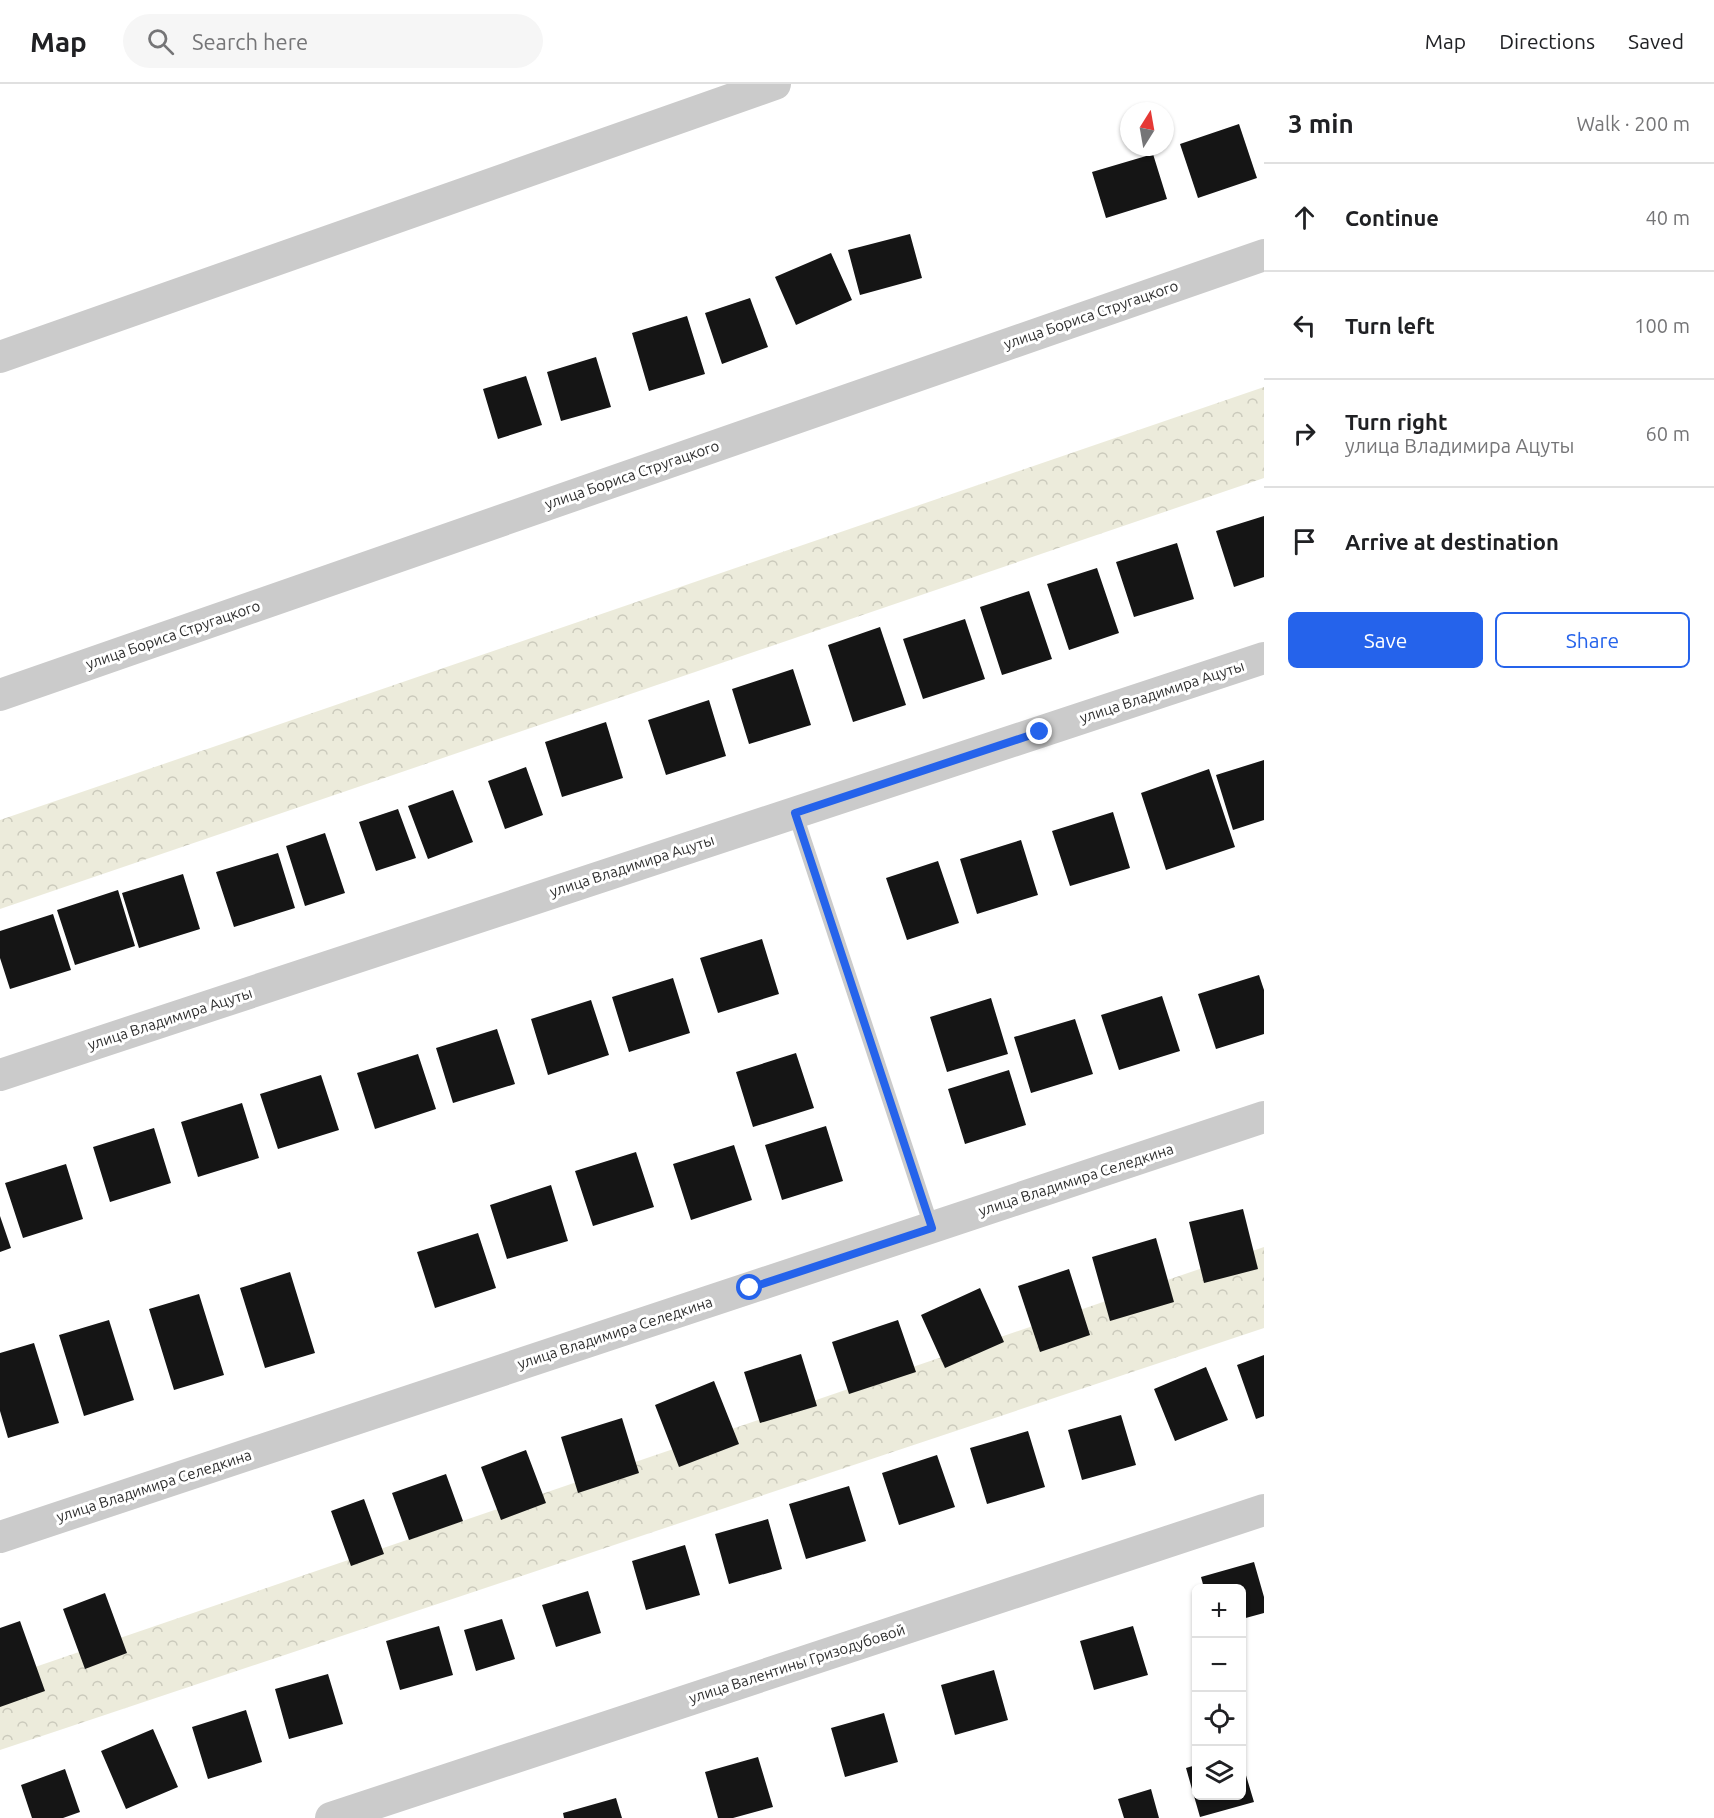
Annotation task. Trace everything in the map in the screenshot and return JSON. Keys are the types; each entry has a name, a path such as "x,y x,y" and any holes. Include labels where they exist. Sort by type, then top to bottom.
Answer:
{"street":[{"path":"0,357 775,84"},
{"name":"улица Бориса Стругацкого","path":"0,695 1264,255"},
{"name":"улица Владимира Ацуты","path":"0,1075 1264,658"},
{"name":"улица Владимира Селедкина","path":"0,1537 1264,1117"},
{"name":"улица Валентины Гризодубовой","path":"331,1818 1264,1510"}],"lane":[{"path":"795,813 932,1228"}],"green space":[{"path":"1264,387 1264,478 0,909 0,820"},
{"path":"1264,1247 1264,1328 0,1750 0,1679"}],"building":[{"path":"1239,124 1257,178 1198,198 1180,144"},
{"path":"1146,156 1154,156 1167,199 1106,218 1092,172"},
{"path":"910,234 922,278 860,295 848,250"},
{"path":"831,253 852,300 796,325 775,277"},
{"path":"750,298 768,347 722,364 705,313"},
{"path":"687,316 705,374 649,391 632,333"},
{"path":"596,357 611,407 561,421 547,372"},
{"path":"526,376 542,425 498,439 483,389"},
{"path":"1264,516 1264,577 1234,587 1216,531"},
{"path":"1177,543 1194,599 1134,617 1116,562"},
{"path":"1097,568 1119,633 1069,650 1047,584"},
{"path":"1029,591 1052,659 1002,675 980,607"},
{"path":"965,619 985,679 923,699 903,639"},
{"path":"880,627 906,705 853,722 828,645"},
{"path":"793,669 811,725 749,744 732,689"},
{"path":"709,700 726,756 666,775 648,720"},
{"path":"606,722 623,778 562,797 545,742"},
{"path":"1264,760 1264,820 1233,830 1216,775"},
{"path":"526,767 543,815 505,829 488,781"},
{"path":"1209,769 1235,847 1166,870 1141,793"},
{"path":"453,790 473,842 428,859 408,806"},
{"path":"398,809 416,858 376,871 359,822"},
{"path":"1113,812 1130,868 1070,886 1052,831"},
{"path":"325,833 345,893 305,906 286,846"},
{"path":"1021,840 1038,895 977,914 960,859"},
{"path":"278,853 295,908 234,927 216,872"},
{"path":"938,861 959,923 907,940 886,878"},
{"path":"183,874 200,929 139,948 122,893"},
{"path":"118,890 135,946 75,965 57,910"},
{"path":"53,914 71,970 10,989 0,958 0,931"},
{"path":"762,939 779,994 718,1013 700,958"},
{"path":"1259,975 1264,990 1264,1034 1216,1049 1198,994"},
{"path":"673,978 690,1033 629,1052 612,997"},
{"path":"1162,996 1180,1051 1119,1070 1101,1015"},
{"path":"991,998 1008,1054 947,1072 930,1017"},
{"path":"591,1000 609,1055 548,1075 531,1019"},
{"path":"1075,1019 1093,1074 1031,1093 1014,1037"},
{"path":"497,1029 515,1084 453,1103 436,1048"},
{"path":"796,1053 814,1108 753,1127 736,1072"},
{"path":"418,1054 436,1109 375,1129 357,1073"},
{"path":"1009,1070 1026,1125 965,1144 948,1089"},
{"path":"321,1075 339,1130 278,1149 260,1094"},
{"path":"242,1103 259,1158 198,1177 181,1122"},
{"path":"826,1126 843,1181 782,1200 765,1145"},
{"path":"154,1128 171,1183 110,1202 93,1147"},
{"path":"734,1145 752,1200 691,1220 673,1164"},
{"path":"636,1152 654,1207 593,1226 575,1171"},
{"path":"66,1164 83,1219 23,1238 5,1183"},
{"path":"551,1185 568,1241 507,1259 490,1205"},
{"path":"1243,1209 1258,1269 1204,1283 1189,1222"},
{"path":"0,1216 11,1248 0,1252"},
{"path":"478,1233 496,1288 435,1308 417,1252"},
{"path":"1156,1238 1174,1302 1110,1321 1092,1257"},
{"path":"1069,1269 1090,1335 1040,1352 1018,1286"},
{"path":"290,1272 315,1353 265,1368 240,1288"},
{"path":"980,1288 1004,1342 945,1368 921,1315"},
{"path":"199,1294 224,1375 174,1390 149,1309"},
{"path":"109,1320 134,1400 84,1416 59,1335"},
{"path":"898,1320 916,1372 849,1394 832,1342"},
{"path":"34,1343 59,1423 8,1438 0,1411 0,1353"},
{"path":"801,1354 817,1406 760,1423 744,1372"},
{"path":"1264,1355 1264,1416 1256,1419 1237,1365"},
{"path":"1206,1367 1228,1420 1175,1441 1154,1389"},
{"path":"714,1381 739,1444 679,1467 655,1405"},
{"path":"1121,1415 1136,1465 1082,1480 1068,1430"},
{"path":"622,1418 639,1473 578,1493 561,1437"},
{"path":"1028,1431 1045,1487 987,1504 970,1448"},
{"path":"526,1450 546,1503 501,1520 481,1467"},
{"path":"937,1455 955,1507 899,1525 882,1473"},
{"path":"446,1474 463,1521 409,1540 392,1493"},
{"path":"849,1486 866,1541 806,1559 789,1504"},
{"path":"364,1499 384,1554 351,1566 331,1511"},
{"path":"768,1519 782,1569 729,1584 715,1534"},
{"path":"685,1545 700,1595 646,1610 632,1561"},
{"path":"1254,1562 1264,1597 1264,1613 1246,1618 1246,1584 1203,1584 1201,1577"},
{"path":"588,1591 601,1633 556,1647 542,1605"},
{"path":"105,1593 127,1653 85,1669 63,1609"},
{"path":"502,1619 515,1659 476,1671 464,1630"},
{"path":"20,1621 45,1691 0,1707 0,1628"},
{"path":"439,1626 453,1675 400,1690 386,1641"},
{"path":"1133,1626 1148,1675 1094,1690 1080,1641"},
{"path":"994,1670 1008,1720 955,1735 941,1685"},
{"path":"328,1674 343,1724 289,1739 275,1689"},
{"path":"246,1710 262,1762 208,1779 192,1727"},
{"path":"884,1713 898,1762 845,1777 831,1728"},
{"path":"153,1729 178,1787 126,1809 101,1751"},
{"path":"758,1757 773,1807 733,1818 718,1818 705,1772"},
{"path":"1192,1766 1192,1789 1186,1768"},
{"path":"65,1769 80,1812 63,1818 32,1818 21,1785"},
{"path":"1246,1775 1254,1802 1200,1817 1195,1800 1246,1800"},
{"path":"1151,1789 1159,1818 1124,1818 1118,1799"},
{"path":"616,1798 622,1818 564,1818 563,1813"}],"route":[{"path":"750,1288 932,1228 795,813 1040,732"}]}
